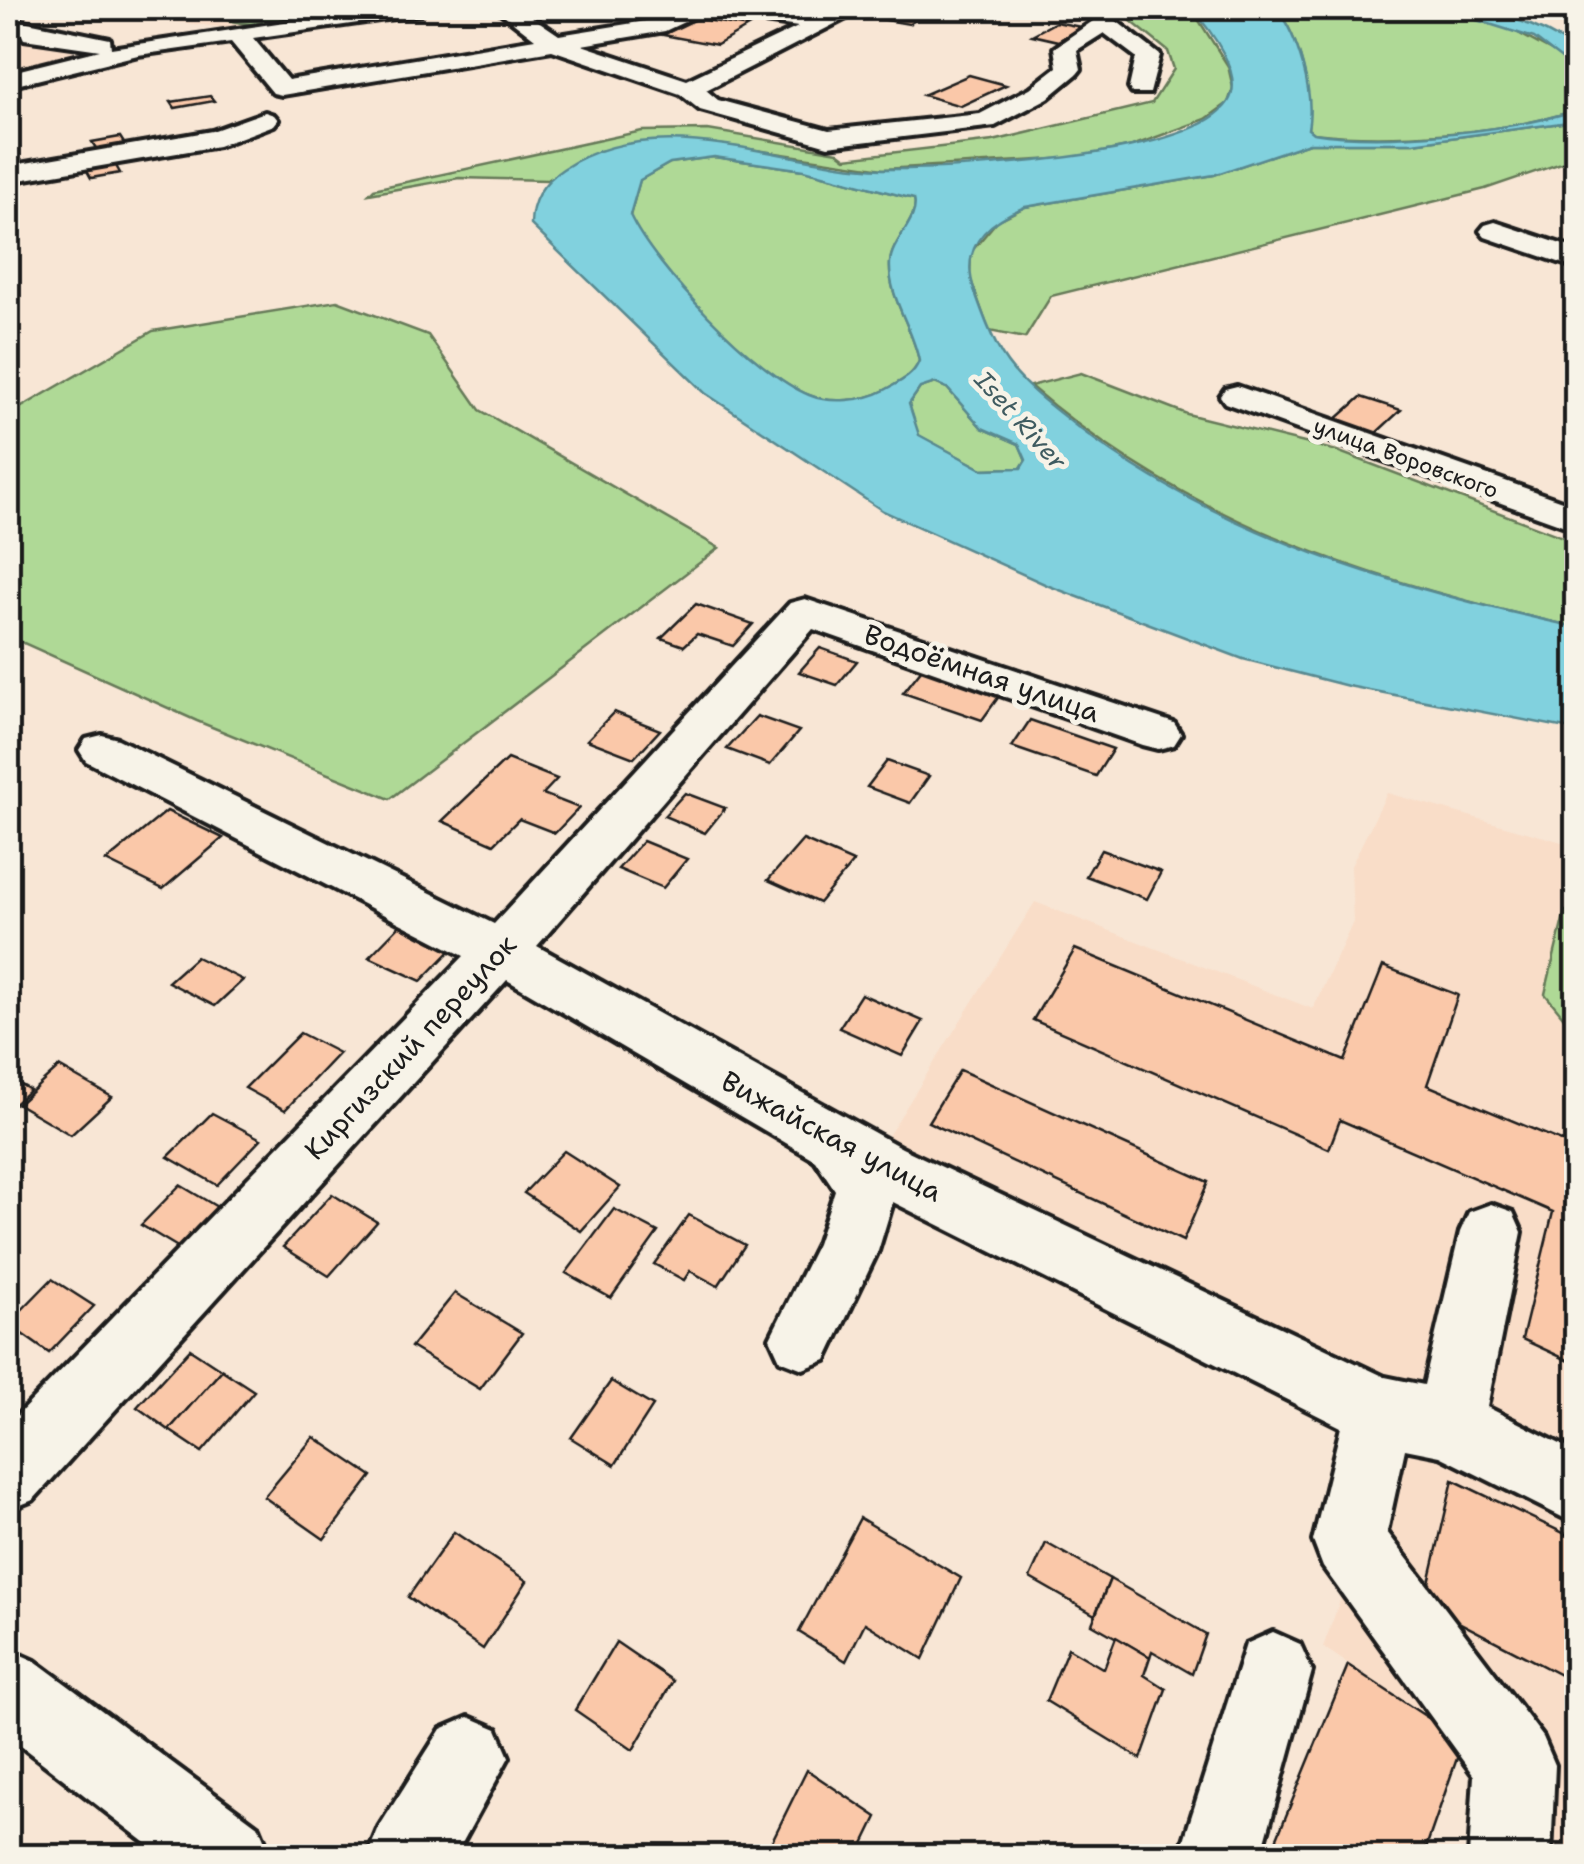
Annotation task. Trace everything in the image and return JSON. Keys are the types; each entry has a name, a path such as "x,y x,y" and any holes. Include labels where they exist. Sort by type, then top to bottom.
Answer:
{"street":[{"path":"8,80 138,48 421,8"},
{"path":"505,8 556,44 689,89 710,105 828,138 986,121 1039,92 1069,69 1065,48 1104,15 1148,55 1141,88"},
{"path":"237,34 282,88 556,44 604,29 649,8"},
{"path":"558,12 604,29 657,26 696,8"},
{"path":"707,8 815,23"},
{"path":"689,89 856,8"},
{"path":"19,26 58,14"},
{"path":"19,26 32,34 138,48"},
{"path":"8,174 218,138 266,120"},
{"path":"1495,231 1576,259"},
{"name":"улица Воровского","path":"1237,396 1576,519"},
{"name":"Водоёмная улица","path":"805,612 1158,734"},
{"name":"Киргизский переулок","path":"8,1474 501,952 805,612"},
{"name":"Вижайская улица","path":"102,750 501,952 836,1141 1414,1417 1576,1489"},
{"path":"804,1338 846,1251 867,1186 836,1141"},
{"path":"1491,1232 1414,1417 1349,1540 1515,1765 1510,1856"},
{"path":"1220,1856 1273,1670"},
{"path":"8,1688 230,1856"},
{"path":"408,1856 469,1757"}],"shaded area":[{"path":"383,8 245,30 84,11"},
{"path":"8,36 64,46 79,54 8,73"},
{"path":"1387,793 1576,846 1576,1856 1467,1856 1486,1755 1323,1647 1414,1399 883,1144 1035,902 1313,1009 1353,922 1351,866"}],"green space":[{"path":"190,8 317,8 303,17 271,25 238,22"},
{"path":"1115,8 1191,8 1228,66 1233,88 1228,103 1206,119 1132,146 1073,158 883,169 710,143 636,145 600,151 547,180 459,178 369,194 374,189 642,131 708,130 838,152 846,158 993,141 1152,103 1174,69 1168,51"},
{"path":"1276,8 1438,8 1507,27 1568,60 1576,70 1576,110 1516,125 1446,134 1313,133 1308,129 1302,65 1292,34"},
{"path":"1576,121 1576,158 1485,189 1051,296 1025,338 989,331 970,277 971,252 997,221 1025,207 1214,175 1309,143 1413,143"},
{"path":"714,157 804,170 914,199 913,214 890,263 893,288 919,361 909,375 877,394 857,399 827,400 809,395 735,343 683,290 630,216 640,180 670,163"},
{"path":"337,301 428,335 480,410 719,548 390,799 197,721 8,636 8,415 153,331"},
{"path":"1081,373 1187,414 1337,451 1576,542 1576,627 1501,610 1356,568 1220,511 1154,476 1091,434 1030,386"},
{"path":"935,383 947,388 982,428 1019,444 1026,460 1021,468 982,469 918,435 909,404 920,388"},
{"path":"1576,909 1576,1032 1545,994 1565,911"}],"water":[{"name":"Iset River","path":"1191,8 1276,8 1303,66 1309,99 1308,129 1313,133 1374,137 1446,134 1517,124 1576,110 1576,121 1413,143 1309,143 1214,175 1025,207 987,229 970,262 975,292 998,347 1018,376 1058,412 1135,467 1193,500 1254,529 1380,576 1576,627 1576,730 1348,686 1243,659 1049,586 883,511 705,393 531,225 536,200 556,174 600,151 639,142 721,144 844,166 915,169 1066,157 1168,137 1205,121 1228,102 1232,91 1223,52","holes":["714,157 804,170 914,199 913,214 890,263 893,288 919,361 909,375 877,394 858,399 827,400 809,395 735,343 683,289 642,237 630,215 640,180 670,163","935,383 947,388 982,428 1019,444 1026,460 1021,468 982,469 919,435 909,404 920,388"]},
{"path":"1438,8 1492,13 1545,31 1576,50 1576,70 1534,38"}],"building":[{"path":"869,8 935,8 909,24 856,15"},
{"path":"695,18 748,27 717,45 663,35"},
{"path":"1056,22 1081,27 1058,41 1032,35"},
{"path":"969,75 1006,85 961,106 923,95"},
{"path":"210,96 214,101 175,108 171,102"},
{"path":"120,137 127,148 99,153 92,142"},
{"path":"115,164 120,173 91,178 86,169"},
{"path":"1361,397 1401,410 1375,434 1335,420"},
{"path":"696,604 753,624 733,646 697,634 684,646 661,638"},
{"path":"820,648 857,661 837,685 799,672"},
{"path":"922,669 1000,695 982,720 903,693"},
{"path":"614,712 660,730 634,758 587,740"},
{"path":"757,716 799,731 770,765 727,749"},
{"path":"1030,720 1113,749 1096,776 1012,747"},
{"path":"507,759 557,779 543,794 579,808 555,833 519,819 494,844 442,821"},
{"path":"887,761 929,776 910,803 867,787"},
{"path":"685,793 725,808 705,833 664,816"},
{"path":"167,811 223,838 163,889 106,861"},
{"path":"803,840 853,862 819,903 768,880"},
{"path":"643,841 687,859 663,888 618,869"},
{"path":"1101,850 1161,872 1147,899 1086,876"},
{"path":"403,922 455,946 421,981 369,957"},
{"path":"1075,949 1345,1061 1383,966 1458,995 1427,1085 1576,1147 1576,1364 1522,1339 1553,1212 1340,1120 1329,1149 1033,1020"},
{"path":"196,957 243,980 215,1006 168,982"},
{"path":"861,994 923,1021 902,1056 839,1028"},
{"path":"300,1033 339,1053 285,1110 245,1088"},
{"path":"59,1067 112,1097 71,1135 18,1104"},
{"path":"960,1070 1208,1182 1183,1241 928,1122"},
{"path":"8,1077 30,1090 8,1110"},
{"path":"212,1113 261,1139 217,1185 168,1157"},
{"path":"564,1151 620,1187 581,1231 524,1193"},
{"path":"180,1185 224,1211 186,1252 141,1225"},
{"path":"332,1194 377,1222 329,1276 283,1247"},
{"path":"614,1209 658,1232 611,1298 566,1273"},
{"path":"689,1215 745,1245 718,1286 690,1271 684,1280 654,1264"},
{"path":"52,1279 94,1306 49,1353 8,1324"},
{"path":"455,1293 522,1333 480,1389 411,1347"},
{"path":"190,1349 222,1370 169,1430 137,1407"},
{"path":"222,1370 254,1391 202,1452 169,1430"},
{"path":"611,1381 653,1406 615,1465 571,1438"},
{"path":"314,1437 372,1476 324,1539 264,1497"},
{"path":"1453,1480 1576,1539 1576,1683 1424,1604"},
{"path":"860,1518 961,1578 923,1659 865,1623 846,1661 799,1632"},
{"path":"454,1532 527,1581 483,1649 408,1597"},
{"path":"1046,1543 1110,1579 1095,1615 1030,1578"},
{"path":"1110,1579 1206,1634 1192,1674 1152,1651 1150,1657 1092,1624"},
{"path":"1116,1637 1150,1657 1144,1675 1166,1689 1141,1759 1046,1701 1068,1648 1104,1669"},
{"path":"616,1642 673,1681 633,1750 575,1710"},
{"path":"1348,1665 1463,1741 1423,1856 1281,1856 1272,1850"},
{"path":"807,1770 877,1817 858,1856 787,1856 770,1845"}]}
